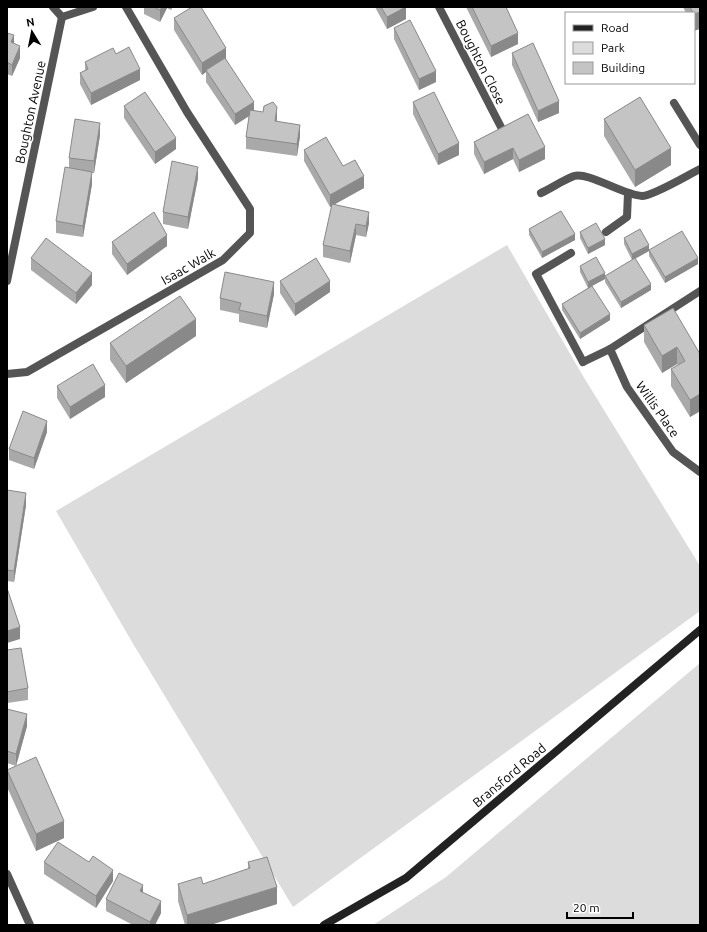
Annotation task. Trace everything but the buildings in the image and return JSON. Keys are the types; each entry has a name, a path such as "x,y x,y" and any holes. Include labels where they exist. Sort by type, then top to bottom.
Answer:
{"main road":[{"name":"Bransford Road","path":"324,925 406,878 700,630"}],"street":[{"path":"53,7 62,17 93,7"},
{"name":"Isaac Walk","path":"7,374 27,372 223,260 250,233 250,209 187,112 126,7"},
{"name":"Boughton Close","path":"439,7 502,129"},
{"name":"Boughton Avenue","path":"7,281 62,17"},
{"path":"674,103 700,145"},
{"path":"541,193 576,176 595,180 628,193 643,196 666,187 700,169"},
{"path":"606,232 627,217 628,193"},
{"path":"571,253 536,274 583,362 610,349 700,291"},
{"name":"Willis Place","path":"610,349 627,387 673,452 700,472"},
{"path":"7,874 30,925"}],"green space":[{"path":"507,245 583,376 700,566 700,611 293,907 132,642 56,511"},
{"path":"700,663 700,925 373,925 446,877"}]}
